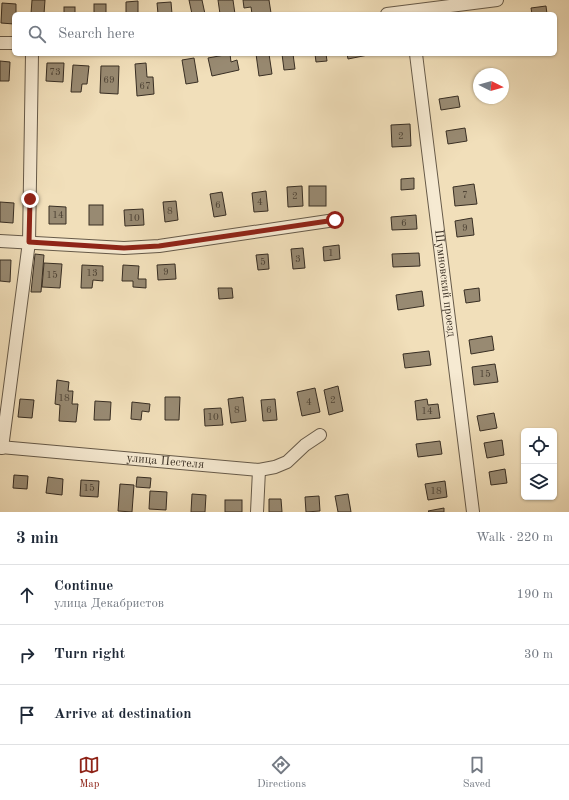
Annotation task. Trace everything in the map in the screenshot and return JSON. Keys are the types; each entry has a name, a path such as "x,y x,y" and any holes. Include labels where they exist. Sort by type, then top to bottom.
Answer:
{"street":[{"path":"410,12 497,0"},
{"path":"0,42 12,43"},
{"path":"1,448 29,242 32,56"},
{"name":"Шумновский проезд","path":"416,56 473,512"},
{"path":"0,241 124,248 159,246 335,220"},
{"name":"улица Пестеля","path":"1,448 259,470 275,467 287,462 305,445 320,435"},
{"path":"257,512 259,470"}],"building":[{"path":"32,0 45,0 44,12 31,12"},
{"path":"189,0 202,0 205,12 192,12"},
{"path":"218,0 233,0 235,12 220,12"},
{"path":"243,0 269,0 271,12 252,12 251,7 244,8"},
{"path":"138,1 138,12 126,12 126,2"},
{"path":"171,2 172,12 158,12 157,3"},
{"path":"2,3 16,4 16,12 12,12 12,24 1,23"},
{"path":"94,4 106,4 106,12 94,12"},
{"path":"546,6 547,12 532,12 531,8"},
{"path":"64,7 75,7 75,12 64,12"},
{"path":"230,56 231,62 237,60 239,70 212,76 208,58"},
{"path":"256,56 269,56 272,74 259,76"},
{"path":"282,56 293,56 295,69 284,70"},
{"path":"315,56 326,56 327,61 316,62"},
{"path":"347,56 363,56 348,59"},
{"path":"194,58 198,82 186,84 182,60"},
{"path":"0,61 10,62 9,81 0,81"},
{"path":"47,63 64,63 63,82 46,81"},
{"path":"146,63 147,77 153,77 154,94 137,96 135,64"},
{"path":"73,65 89,66 87,84 82,84 81,92 71,92"},
{"path":"101,66 119,66 118,94 100,93"},
{"path":"458,96 460,107 441,110 439,99"},
{"path":"410,124 411,146 392,147 391,125"},
{"path":"465,128 467,141 448,144 446,131"},
{"path":"414,178 414,189 401,190 401,179"},
{"path":"474,184 477,204 455,206 453,187"},
{"path":"302,186 303,206 288,207 287,187"},
{"path":"309,186 326,186 326,206 309,206"},
{"path":"266,191 268,211 254,212 252,193"},
{"path":"222,192 226,215 214,217 210,194"},
{"path":"176,201 178,220 165,222 163,202"},
{"path":"0,202 14,203 13,223 0,222"},
{"path":"89,205 103,205 103,225 89,225"},
{"path":"49,206 66,207 66,224 49,224"},
{"path":"143,209 144,225 125,226 124,210"},
{"path":"416,215 417,229 392,230 391,217"},
{"path":"472,218 474,235 457,237 455,221"},
{"path":"339,245 340,259 324,261 323,247"},
{"path":"303,248 305,268 293,269 291,249"},
{"path":"419,253 420,266 393,267 392,254"},
{"path":"35,254 44,255 41,292 31,292"},
{"path":"268,254 269,269 258,270 256,255"},
{"path":"0,260 11,260 10,282 0,281"},
{"path":"44,263 62,264 60,288 42,287"},
{"path":"175,264 176,279 158,280 157,265"},
{"path":"82,265 103,266 103,281 93,280 92,288 81,288"},
{"path":"123,265 139,266 138,279 146,279 146,288 133,287 133,281 122,281"},
{"path":"218,288 232,288 233,298 219,299"},
{"path":"479,288 480,301 466,303 464,290"},
{"path":"422,291 424,306 398,310 396,295"},
{"path":"492,336 494,350 471,354 469,340"},
{"path":"429,351 431,365 405,368 403,354"},
{"path":"495,364 498,382 474,385 472,367"},
{"path":"57,380 69,382 68,391 73,391 72,404 78,404 76,422 59,421 60,405 55,404"},
{"path":"338,386 343,411 329,415 324,390"},
{"path":"315,388 320,412 302,416 297,392"},
{"path":"165,397 180,397 179,420 165,420"},
{"path":"243,397 246,421 231,423 228,399"},
{"path":"20,399 34,400 32,418 18,417"},
{"path":"275,399 277,420 263,421 261,400"},
{"path":"427,399 428,405 438,404 440,418 417,420 415,401"},
{"path":"95,401 111,402 110,420 94,420"},
{"path":"132,402 150,404 149,412 142,411 141,420 131,419"},
{"path":"221,408 223,425 205,426 204,409"},
{"path":"494,413 497,428 480,431 477,416"},
{"path":"502,440 504,455 487,458 484,443"},
{"path":"440,441 442,454 418,457 416,444"},
{"path":"505,469 507,483 491,485 489,472"},
{"path":"14,475 28,476 27,489 13,488"},
{"path":"48,477 63,479 62,495 46,493"},
{"path":"137,477 151,478 150,488 136,487"},
{"path":"81,480 99,481 98,497 80,496"},
{"path":"445,481 447,497 428,500 425,484"},
{"path":"120,484 134,485 132,512 118,511"},
{"path":"150,491 167,492 166,510 149,509"},
{"path":"192,494 206,495 205,512 191,512"},
{"path":"348,494 351,512 338,512 335,496"},
{"path":"319,496 320,511 306,512 305,497"},
{"path":"269,499 281,499 282,512 269,512"},
{"path":"225,500 242,500 242,512 225,512"},
{"path":"444,508 444,512 428,511"}],"route":[{"path":"30,199 29,242 124,248 159,246 335,220"}]}
